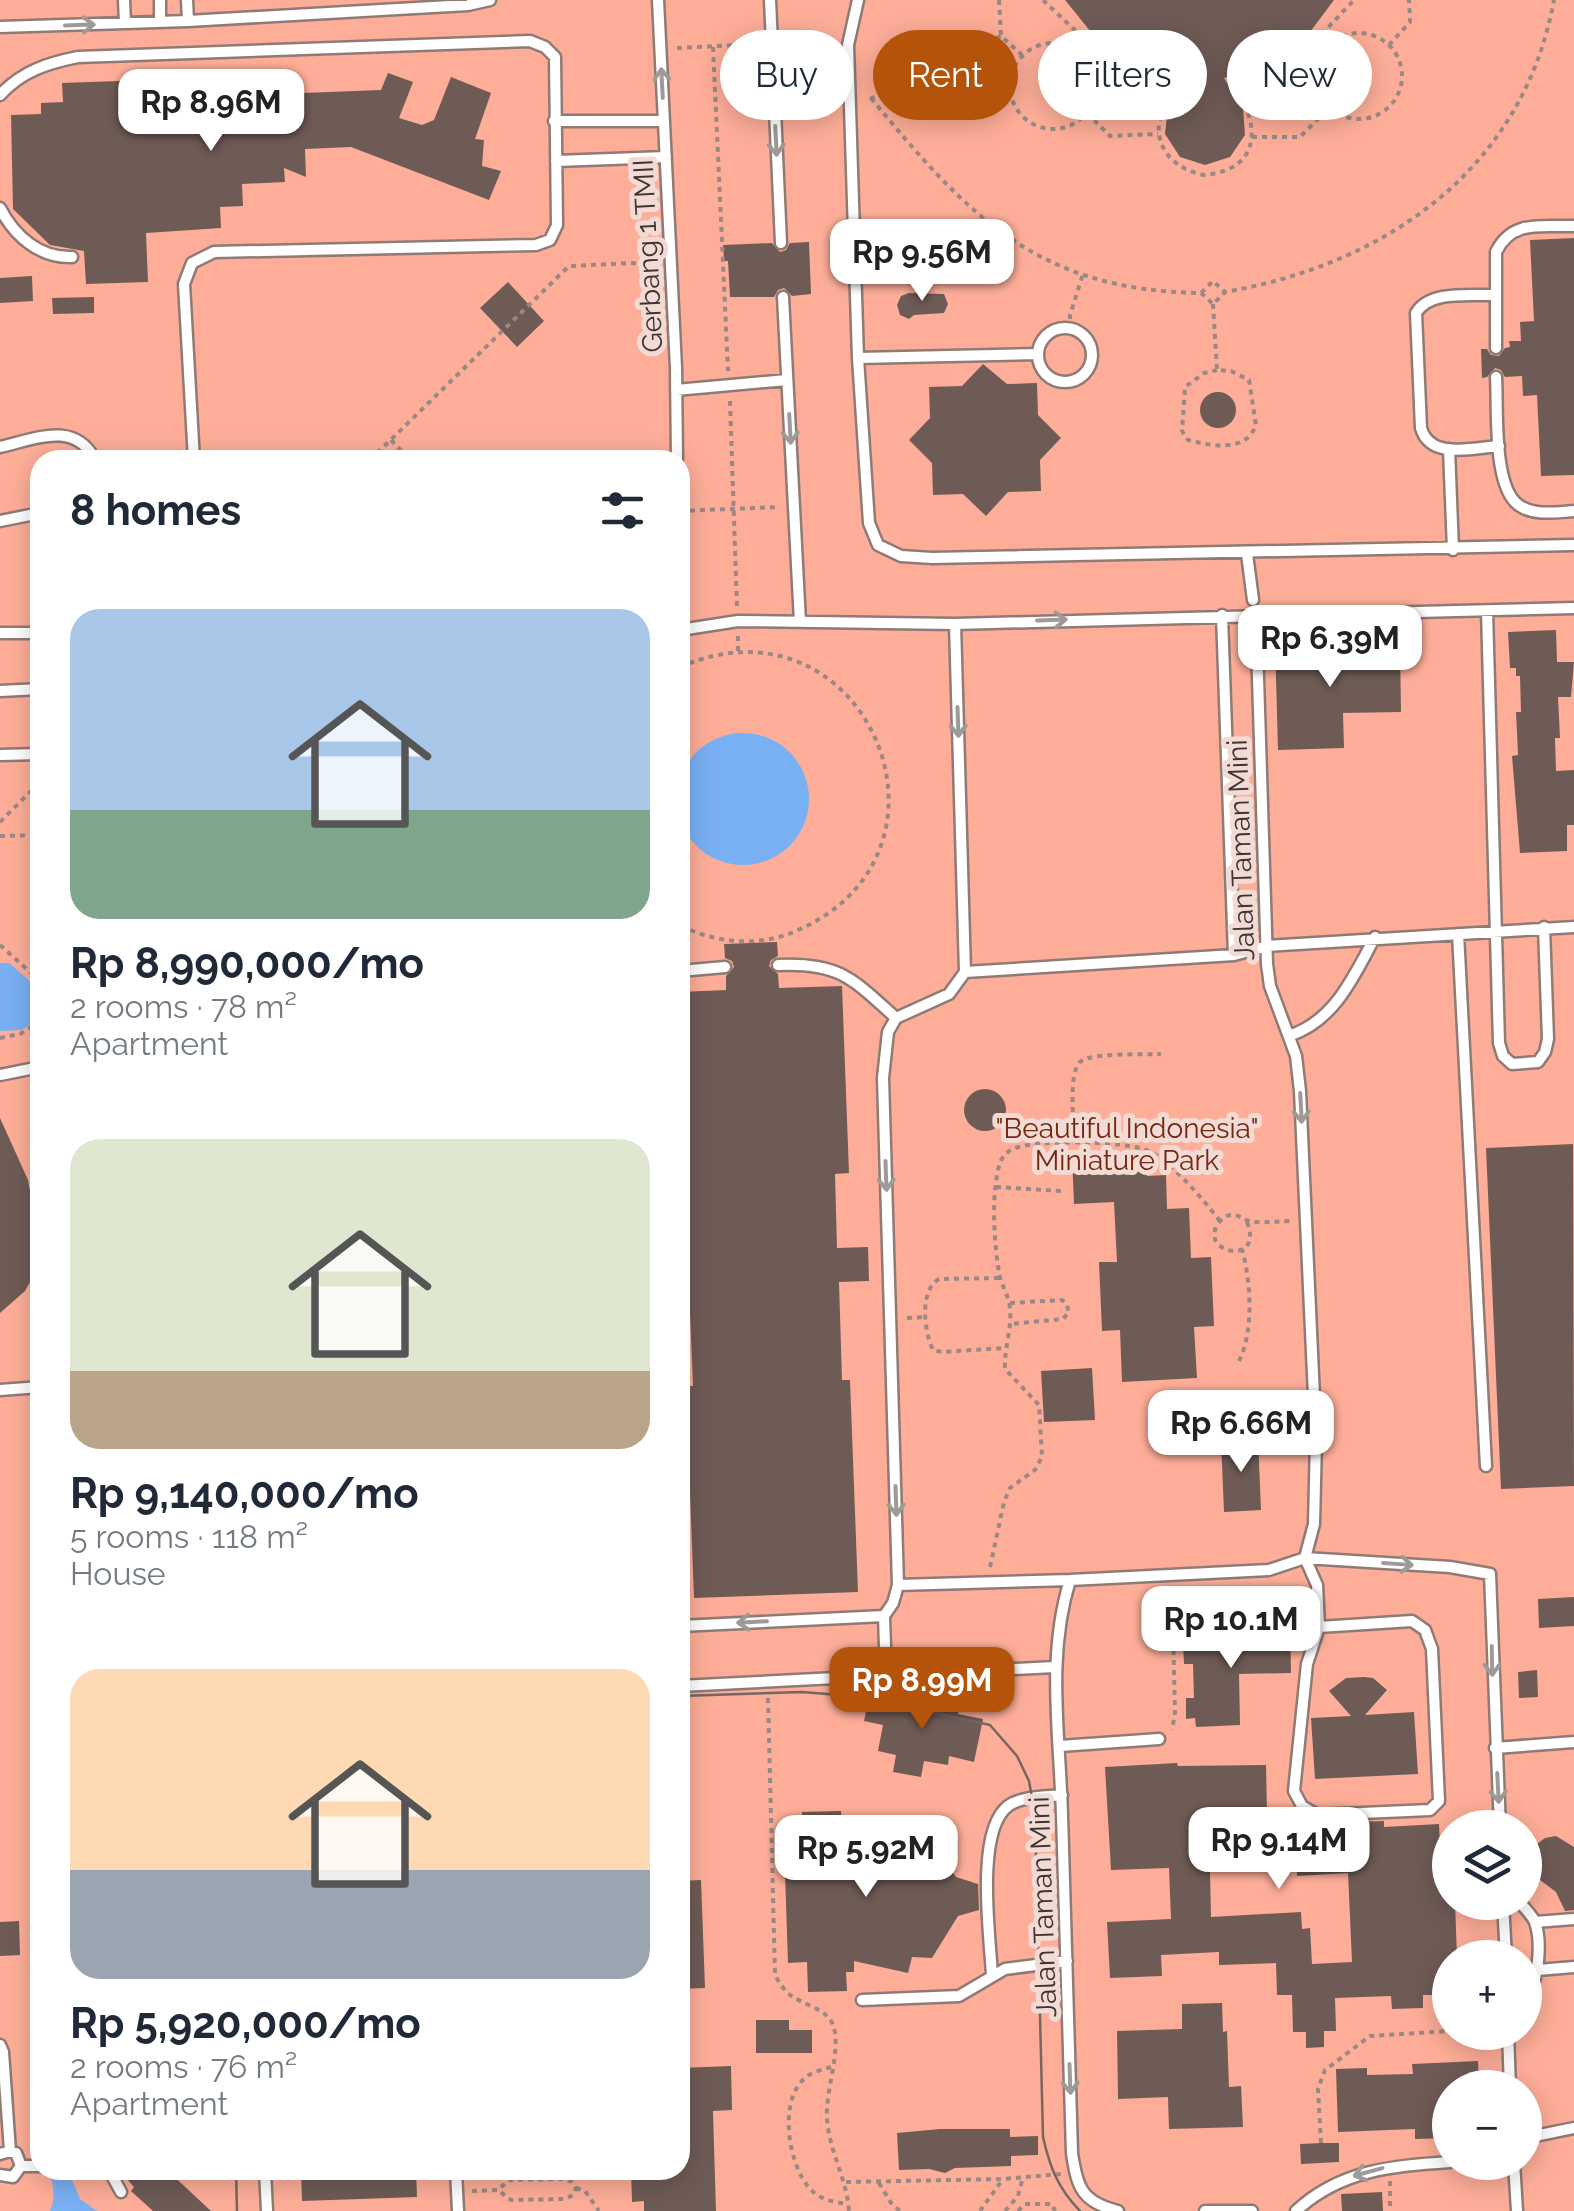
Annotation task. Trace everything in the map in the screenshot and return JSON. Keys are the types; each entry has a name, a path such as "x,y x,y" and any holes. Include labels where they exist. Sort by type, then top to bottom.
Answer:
{"lane":[{"path":"124,0 124,23"},
{"path":"160,0 160,22"},
{"path":"187,0 188,21"},
{"path":"0,27 188,21 490,0"},
{"name":"Gerbang 1 TMII","path":"658,0 677,450"},
{"path":"770,0 771,30"},
{"path":"851,30 858,0"},
{"path":"0,95 18,78 46,64 78,57 530,41 554,57 557,224 550,240 536,245 214,252 192,262 184,284 193,450"},
{"path":"775,120 781,243"},
{"path":"850,120 858,358 869,523 878,545 901,556 932,558 1574,546"},
{"path":"554,121 664,121"},
{"path":"556,162 666,157"},
{"path":"0,208 39,252 52,258 72,257"},
{"path":"1496,348 1496,252 1503,238 1522,228 1574,226"},
{"path":"1494,294 1434,298 1422,302 1416,313 1424,440 1450,450 1499,446"},
{"path":"783,297 800,622"},
{"path":"1070,329 1079,332 1090,347 1090,365 1078,379 1069,382 1051,378 1038,354 1052,331 1070,329"},
{"path":"858,358 1038,354"},
{"path":"1496,377 1499,446 1504,487 1510,498 1521,508 1536,512 1574,511"},
{"path":"676,390 787,380"},
{"path":"0,447 59,434 74,437 90,450"},
{"path":"1450,450 1453,550"},
{"path":"0,521 30,515"},
{"path":"1246,554 1252,600"},
{"path":"690,628 738,621 955,624 1574,608"},
{"path":"1487,611 1499,1044 1503,1056 1512,1064 1526,1066 1538,1062 1548,1040 1544,927"},
{"name":"Jalan Taman Mini","path":"1256,614 1270,986 1291,1035 1300,1091 1307,1221 1316,1440 1314,1524 1305,1558"},
{"path":"1222,616 1234,955"},
{"path":"886,1678 884,1616 898,1585 883,1078 888,1032 896,1018 938,1001 957,986 965,972 955,624"},
{"path":"0,632 30,634"},
{"path":"0,691 30,690"},
{"path":"0,755 30,754"},
{"path":"965,972 1234,955 1267,946 1375,937 1574,927"},
{"path":"1458,934 1486,1466"},
{"path":"1291,1035 1322,1020 1352,980 1375,937"},
{"path":"778,965 814,963 840,972 896,1018"},
{"path":"690,970 725,967"},
{"path":"0,1075 30,1070"},
{"path":"0,1390 30,1388"},
{"path":"898,1585 1269,1570 1305,1558 1450,1567 1490,1574 1499,1810"},
{"path":"1305,1558 1317,1584 1319,1627 1307,1664 1294,1791 1298,1800 1317,1815 1430,1810 1439,1801 1429,1636 1412,1621 1319,1627"},
{"name":"Jalan Taman Mini","path":"1070,1580 1054,1666 1075,2172"},
{"path":"690,1626 884,1616"},
{"path":"690,1686 1054,1666"},
{"path":"1060,1746 1159,1740"},
{"path":"1495,1748 1574,1742"},
{"path":"992,1975 987,1868 994,1826 1007,1806 1062,1795"},
{"path":"1536,1940 1535,1922 1574,1919"},
{"path":"862,2000 959,1996 1005,1969 1068,1962"},
{"path":"1542,1970 1574,1967"},
{"path":"0,2175 13,2176 21,2166 20,2159 5,2152 2,2048"},
{"path":"1542,2135 1574,2128"},
{"path":"1296,2211 1324,2188 1390,2166 1432,2163"},
{"path":"21,2166 30,2166"},
{"path":"1075,2172 1082,2194 1099,2206 1118,2211"},
{"path":"115,2180 122,2192"},
{"path":"265,2180 267,2211"},
{"path":"457,2180 458,2211"},
{"path":"1515,2180 1517,2211"},
{"path":"1205,2211 1252,2211"}],"path":[{"path":"999,0 1001,30"},
{"path":"1044,0 1075,30"},
{"path":"1326,30 1354,0"},
{"path":"1389,45 1410,22 1410,0"},
{"path":"1213,304 1226,292 1312,271 1369,247 1430,206 1497,138 1528,88 1554,0"},
{"path":"1372,35 1389,45 1398,58 1402,75 1399,92 1390,106 1372,117"},
{"path":"713,46 728,374"},
{"path":"660,49 720,46"},
{"path":"1038,47 1022,55 1010,85 1010,96 1020,115 1038,127 1060,129 1078,120"},
{"path":"1018,51 1022,55"},
{"path":"853,107 871,98 950,192 992,227 1042,259 1152,292 1201,292 1214,281 1226,292"},
{"path":"1094,120 1110,136 1160,134"},
{"path":"1161,120 1160,134 1174,163 1204,175 1226,171 1243,158 1252,138 1252,120"},
{"path":"1252,138 1300,137 1317,120"},
{"path":"380,450 569,266 671,262"},
{"path":"1070,329 1070,315 1083,274"},
{"path":"1201,292 1213,304 1217,370"},
{"path":"1217,370 1231,371 1248,380 1256,425 1250,436 1220,447 1188,440 1182,430 1185,386 1204,373 1217,370"},
{"path":"729,393 738,651"},
{"path":"391,440 400,450"},
{"path":"690,510 793,506"},
{"path":"690,663 738,651 774,654 806,664 836,683 860,708 878,738 888,772 890,807 883,842 868,873 846,900 818,922 786,936 752,942 718,939 690,929"},
{"path":"0,822 30,792"},
{"path":"0,836 30,835"},
{"path":"0,945 30,971"},
{"path":"0,1038 30,1028"},
{"path":"1074,1142 1073,1075 1079,1062 1090,1057 1161,1054"},
{"path":"987,1582 1010,1488 1035,1470 1042,1457 1039,1406 1005,1369 1004,1348 1011,1324 1010,1303 999,1278 996,1187 1000,1162 1018,1146 1074,1142 1145,1149 1206,1202 1219,1220"},
{"path":"996,1187 1061,1191"},
{"path":"1228,1215 1247,1222 1251,1231 1249,1242 1232,1252 1222,1249 1214,1230 1219,1220 1228,1215"},
{"path":"1247,1222 1307,1221"},
{"path":"1239,1361 1248,1342 1246,1264 1242,1249"},
{"path":"999,1278 938,1279 930,1284 926,1294 928,1341 933,1350 942,1352 1004,1348"},
{"path":"1010,1303 1062,1300 1069,1312 1063,1319 1011,1324"},
{"path":"890,1319 927,1317"},
{"path":"1159,1740 1172,1732 1175,1713 1171,1575"},
{"path":"768,1683 775,1975 785,1992 832,2022 836,2039 832,2067 827,2090 827,2123 846,2182 849,2208 812,2192 796,2167 789,2140 790,2107 798,2087 808,2075 832,2067"},
{"path":"1322,2143 1318,2089 1325,2070 1370,2036 1432,2033"},
{"path":"1390,2166 1390,2211"},
{"path":"846,2182 1075,2172"},
{"path":"1005,2211 1018,2196 1023,2176"},
{"path":"980,2211 1002,2178"},
{"path":"458,2191 498,2190 509,2180"},
{"path":"567,2180 585,2191 599,2211"},
{"path":"878,2181 900,2211"},
{"path":"498,2190 511,2200 565,2198 573,2195 576,2188"},
{"path":"1018,2211 1025,2204 1052,2204 1055,2211"}],"green space":[{"name":"\"Beautiful Indonesia\" Miniature Park","path":"0,0 1574,0 1574,2211 0,2211"}],"water":[{"path":"756,734 780,744 798,762 808,786 808,812 798,836 768,860 730,864 706,854 690,838 690,760 718,738"},
{"path":"0,963 9,963 30,981 30,1025 0,1031"},
{"path":"51,2180 72,2180 80,2199 97,2211 50,2211"}],"building":[{"path":"1065,0 1334,0 1312,30 1227,30 1227,120 1244,120 1245,135 1230,157 1205,165 1180,157 1165,134 1167,120 1207,120 1207,30 1089,30"},
{"path":"388,73 413,82 399,118 422,125 434,120 451,77 491,93 475,139 484,140 482,166 501,171 489,200 351,147 305,149 306,177 284,168 285,182 242,184 243,206 220,207 221,228 146,233 148,282 86,284 84,251 50,245 13,209 11,115 41,114 41,103 63,102 62,83 281,75 301,79 302,93 381,90"},
{"path":"935,235 947,236 955,245 955,257 948,259 939,280 932,259 925,256 926,244"},
{"path":"1574,238 1574,475 1541,476 1537,395 1523,396 1522,376 1505,377 1495,368 1482,378 1481,349 1499,356 1510,347 1509,341 1521,341 1520,322 1534,321 1530,240"},
{"path":"809,242 811,294 792,296 784,288 774,297 730,297 723,245 772,243 780,252 790,243"},
{"path":"32,276 33,301 0,303 0,278"},
{"path":"508,282 544,321 517,347 480,308"},
{"path":"944,294 948,304 944,313 914,315 909,319 900,315 897,305 901,296"},
{"path":"94,297 94,313 53,314 52,298"},
{"path":"983,364 1007,384 1037,383 1038,415 1061,438 1040,460 1041,491 1008,492 986,516 963,494 933,495 932,463 909,440 930,418 929,387 962,386"},
{"path":"1218,392 1231,397 1236,410 1231,423 1218,428 1205,423 1200,410 1205,397"},
{"path":"1556,630 1557,662 1574,662 1571,697 1558,697 1560,738 1555,738 1556,771 1574,770 1574,825 1567,825 1567,851 1520,853 1512,756 1518,755 1516,712 1521,712 1520,676 1516,676 1516,668 1510,668 1508,632"},
{"path":"1339,639 1342,650 1400,649 1401,712 1343,713 1344,748 1278,750 1275,642"},
{"path":"777,942 778,956 769,966 778,974 779,988 842,986 849,1173 835,1174 837,1248 868,1247 869,1281 839,1282 842,1380 850,1380 858,1592 694,1598 690,1492 693,1386 690,992 726,990 726,976 734,967 725,958 724,944"},
{"path":"985,1089 1000,1095 1006,1110 1000,1125 985,1131 970,1125 964,1110 970,1095"},
{"path":"0,1118 28,1180 30,1282 0,1313"},
{"path":"1573,1144 1574,1486 1501,1489 1486,1148"},
{"path":"1146,1153 1147,1176 1166,1175 1167,1209 1189,1208 1191,1258 1211,1257 1214,1326 1194,1327 1197,1378 1122,1382 1120,1330 1102,1331 1099,1262 1117,1262 1114,1202 1074,1204 1072,1156"},
{"path":"1092,1368 1095,1420 1044,1422 1041,1371"},
{"path":"1258,1438 1261,1510 1224,1512 1221,1440"},
{"path":"1574,1597 1574,1626 1539,1628 1538,1599"},
{"path":"1290,1618 1291,1673 1239,1674 1240,1725 1196,1727 1195,1718 1186,1719 1186,1698 1194,1698 1193,1664 1184,1664 1183,1644 1193,1643 1193,1634 1236,1633 1236,1650 1268,1649 1267,1619"},
{"path":"1537,1670 1538,1697 1519,1698 1518,1672"},
{"path":"1346,1678 1373,1678 1387,1690 1365,1715 1414,1712 1418,1774 1315,1779 1311,1718 1351,1716 1329,1691"},
{"path":"870,1692 959,1709 958,1714 983,1719 974,1762 949,1756 948,1765 924,1761 921,1777 893,1772 896,1755 878,1751 883,1725 864,1721"},
{"path":"1177,1763 1266,1765 1267,1812 1244,1813 1246,1871 1210,1872 1211,1917 1301,1912 1302,1929 1310,1928 1312,1964 1352,1962 1348,1873 1297,1876 1296,1830 1352,1828 1351,1822 1384,1821 1384,1827 1432,1824 1432,1920 1456,1920 1456,1940 1432,1940 1432,1995 1423,1995 1423,2008 1392,2009 1391,1996 1335,1998 1336,2031 1324,2031 1324,2047 1306,2048 1306,2032 1293,2032 1292,1995 1277,1995 1276,1963 1219,1965 1219,1952 1161,1955 1162,1976 1110,1978 1107,1922 1171,1919 1169,1868 1111,1870 1105,1767"},
{"path":"841,1811 842,1830 850,1830 850,1842 903,1825 908,1842 928,1839 956,1877 978,1884 979,1910 958,1916 932,1958 912,1957 908,1973 854,1961 854,1972 846,1972 847,1991 808,1992 807,1962 788,1963 784,1844 803,1843 802,1812"},
{"path":"1556,1836 1574,1847 1574,1910 1565,1911 1556,1892 1542,1882 1545,1838"},
{"path":"701,1880 705,1988 690,1989 690,1881"},
{"path":"19,1921 20,1955 0,1956 0,1922"},
{"path":"1222,2003 1229,2087 1241,2086 1243,2127 1169,2129 1168,2097 1118,2099 1117,2031 1182,2029 1182,2004"},
{"path":"756,2020 789,2020 789,2030 812,2030 812,2053 756,2053"},
{"path":"1478,2061 1478,2070 1432,2070 1432,2139 1415,2139 1415,2129 1338,2132 1336,2069 1367,2068 1367,2075 1413,2074 1412,2064"},
{"path":"731,2066 732,2110 713,2111 716,2211 644,2211 644,2201 632,2202 631,2180 690,2180 690,2068"},
{"path":"1010,2129 1010,2137 1038,2136 1038,2155 1011,2156 1011,2166 955,2168 945,2173 899,2170 897,2133"},
{"path":"1339,2143 1339,2162 1301,2164 1300,2144"},
{"path":"128,2180 178,2180 211,2211 153,2211 131,2191 134,2187"},
{"path":"301,2180 416,2180 417,2197 302,2201"},
{"path":"1382,2192 1383,2211 1342,2211 1341,2194"}],"tram line":[{"path":"690,1696 802,1692 864,1697 990,1725 1017,1756 1029,1781 1035,1814 1043,2137 1056,2177 1080,2211"},
{"path":"236,2180 237,2211"}]}
